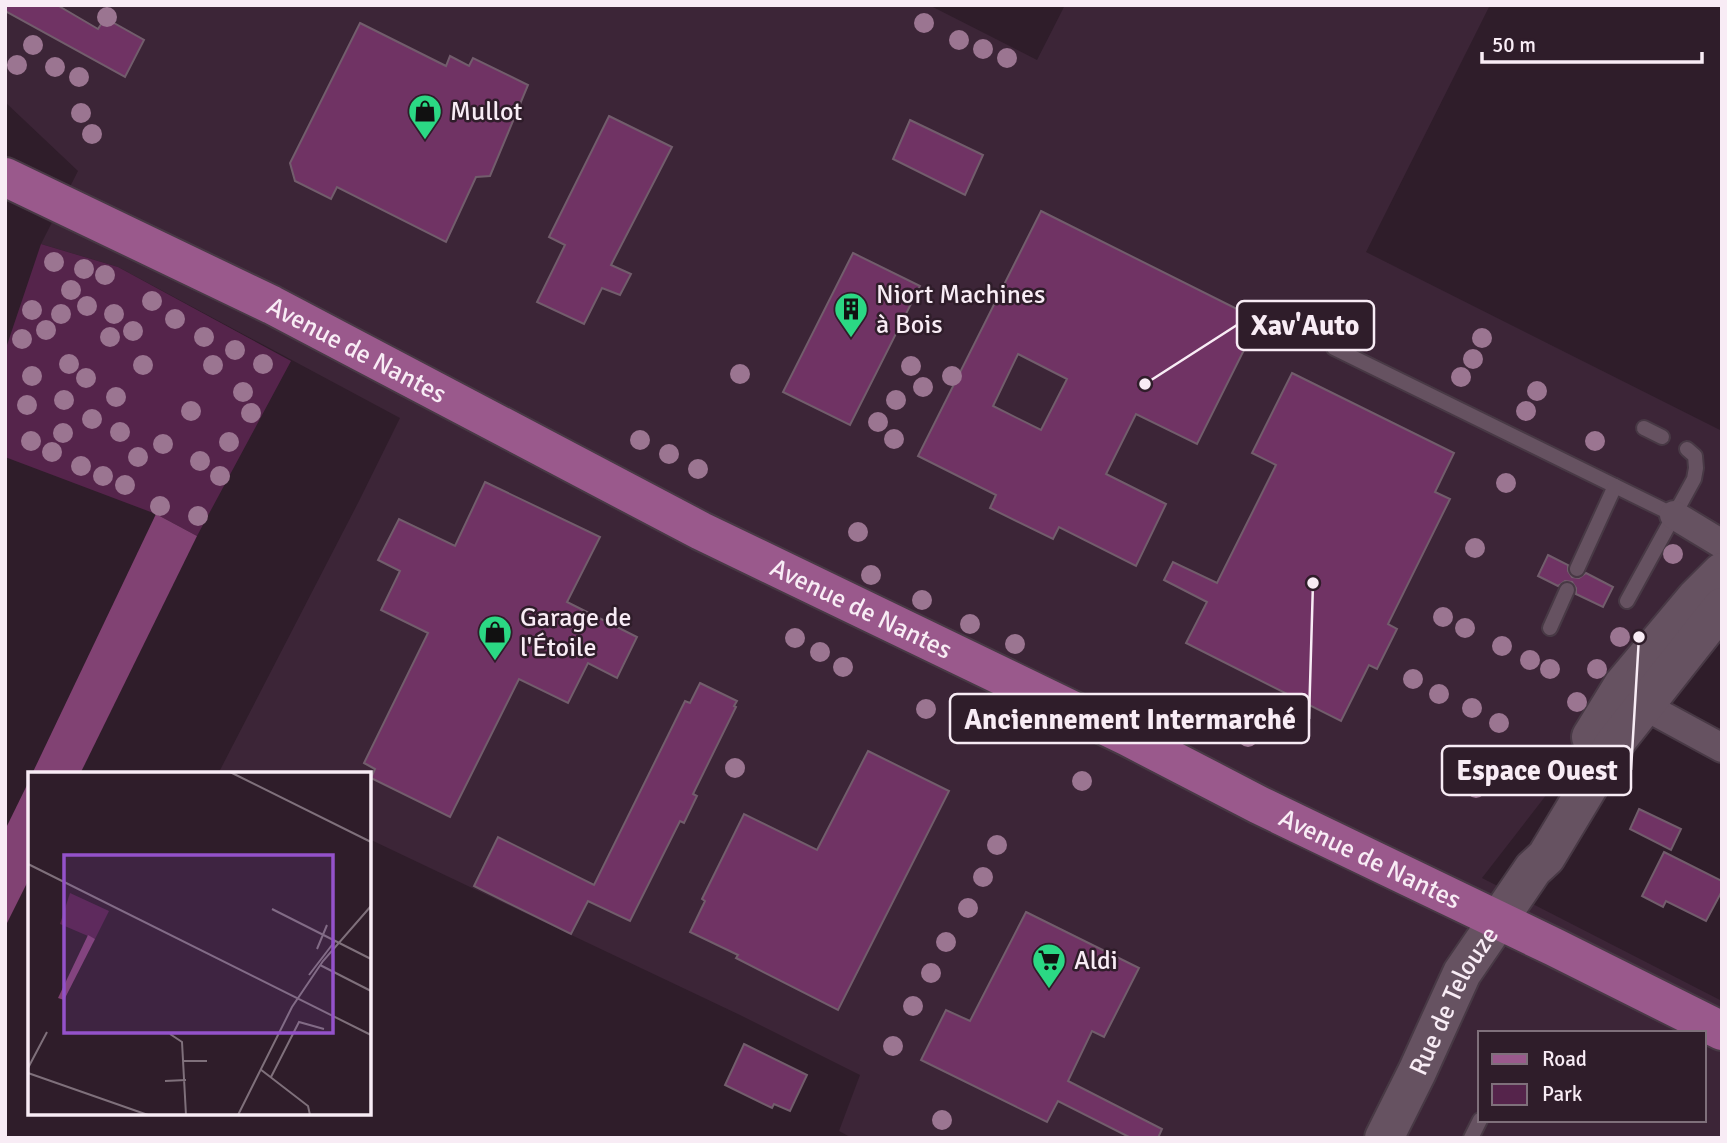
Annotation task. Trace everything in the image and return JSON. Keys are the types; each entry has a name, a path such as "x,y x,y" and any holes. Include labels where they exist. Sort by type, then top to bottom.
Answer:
{"main road":[{"name":"Avenue de Nantes","path":"5,177 272,305 701,531 1128,737 1223,788 1722,1031"}],"street":[{"path":"1674,515 1722,544"},
{"name":"Rue de Telouze","path":"1533,869 1536,837 1560,789 1623,685 1696,598 1722,572"},
{"name":"Rue de Telouze","path":"1384,1138 1462,973 1533,869 1546,857 1614,744 1722,607"},
{"path":"1643,705 1722,748"}],"lane":[{"path":"1335,348 1674,515"},
{"path":"1644,428 1662,437"},
{"path":"1627,601 1689,488 1696,468 1695,456 1687,449"},
{"path":"1577,569 1615,486"},
{"path":"1550,628 1567,590"},
{"path":"1471,1138 1479,1122"}],"shaded area":[{"path":"5,5 929,5 1037,60 1065,5 1490,5 1366,252 1722,431 1722,568 1482,878 1722,1001 1722,1138 852,1138 839,1131 860,1075 371,840 371,772 219,772 400,418 118,267 41,244 78,171 5,102"},
{"path":"156,514 197,536 81,772 33,772"},
{"path":"28,783 28,881 5,927 5,830"}],"green space":[{"path":"41,244 118,267 291,361 197,536 156,514 5,457 5,351"}],"building":[{"path":"5,5 57,5 98,29 105,18 144,40 125,77 5,11"},
{"name":"Mullot","path":"360,23 446,66 450,56 469,66 473,58 528,85 490,176 476,177 446,242 337,187 331,199 295,181 290,163"},
{"path":"609,116 672,147 611,265 631,274 620,295 602,288 584,324 537,302 565,245 549,237"},
{"path":"910,120 983,155 965,195 893,159"},
{"path":"1041,211 1259,320 1197,444 1136,414 1106,474 1166,504 1136,566 1059,527 1053,539 990,508 996,495 918,456","holes":["1018,354 1067,379 1041,430 993,406"]},
{"name":"Niort Machines à Bois","path":"853,253 920,286 850,425 783,392"},
{"path":"1292,373 1454,453 1435,492 1450,499 1388,624 1397,629 1377,669 1369,665 1341,721 1186,643 1207,602 1164,580 1173,562 1217,583 1276,465 1252,453"},
{"name":"Garage de l'Étoile","path":"485,482 600,537 567,602 637,637 617,678 588,663 568,703 519,679 450,817 371,778 375,769 364,763 428,633 381,610 400,571 378,560 399,519 455,546"},
{"path":"1548,555 1568,565 1572,577 1579,578 1586,573 1613,587 1603,607 1576,594 1572,582 1565,581 1558,586 1538,576"},
{"path":"700,683 737,701 734,706 736,707 693,794 697,796 684,823 680,821 630,921 588,901 571,934 474,886 498,837 594,885 685,701 690,703"},
{"path":"868,751 949,791 838,1010 690,932 705,901 702,899 744,814 817,850"},
{"path":"1639,809 1681,829 1671,850 1630,829"},
{"path":"1664,852 1722,881 1722,891 1706,921 1666,901 1663,907 1642,896"},
{"name":"Aldi","path":"1026,912 1139,968 1104,1037 1092,1031 1068,1081 1162,1129 1158,1138 1131,1138 1058,1101 1047,1122 921,1060 946,1010 970,1021"},
{"path":"744,1044 807,1075 790,1111 774,1104 772,1108 725,1085"}],"place":[{"name":"Mullot","path":"425,141"},
{"name":"Niort Machines à Bois","path":"851,339"},
{"name":"Xav'Auto","path":"1145,384"},
{"name":"Anciennement Intermarché","path":"1313,583"},
{"name":"Espace Ouest","path":"1639,637"},
{"name":"Garage de l'Étoile","path":"495,662"},
{"name":"Aldi","path":"1049,990"}]}
